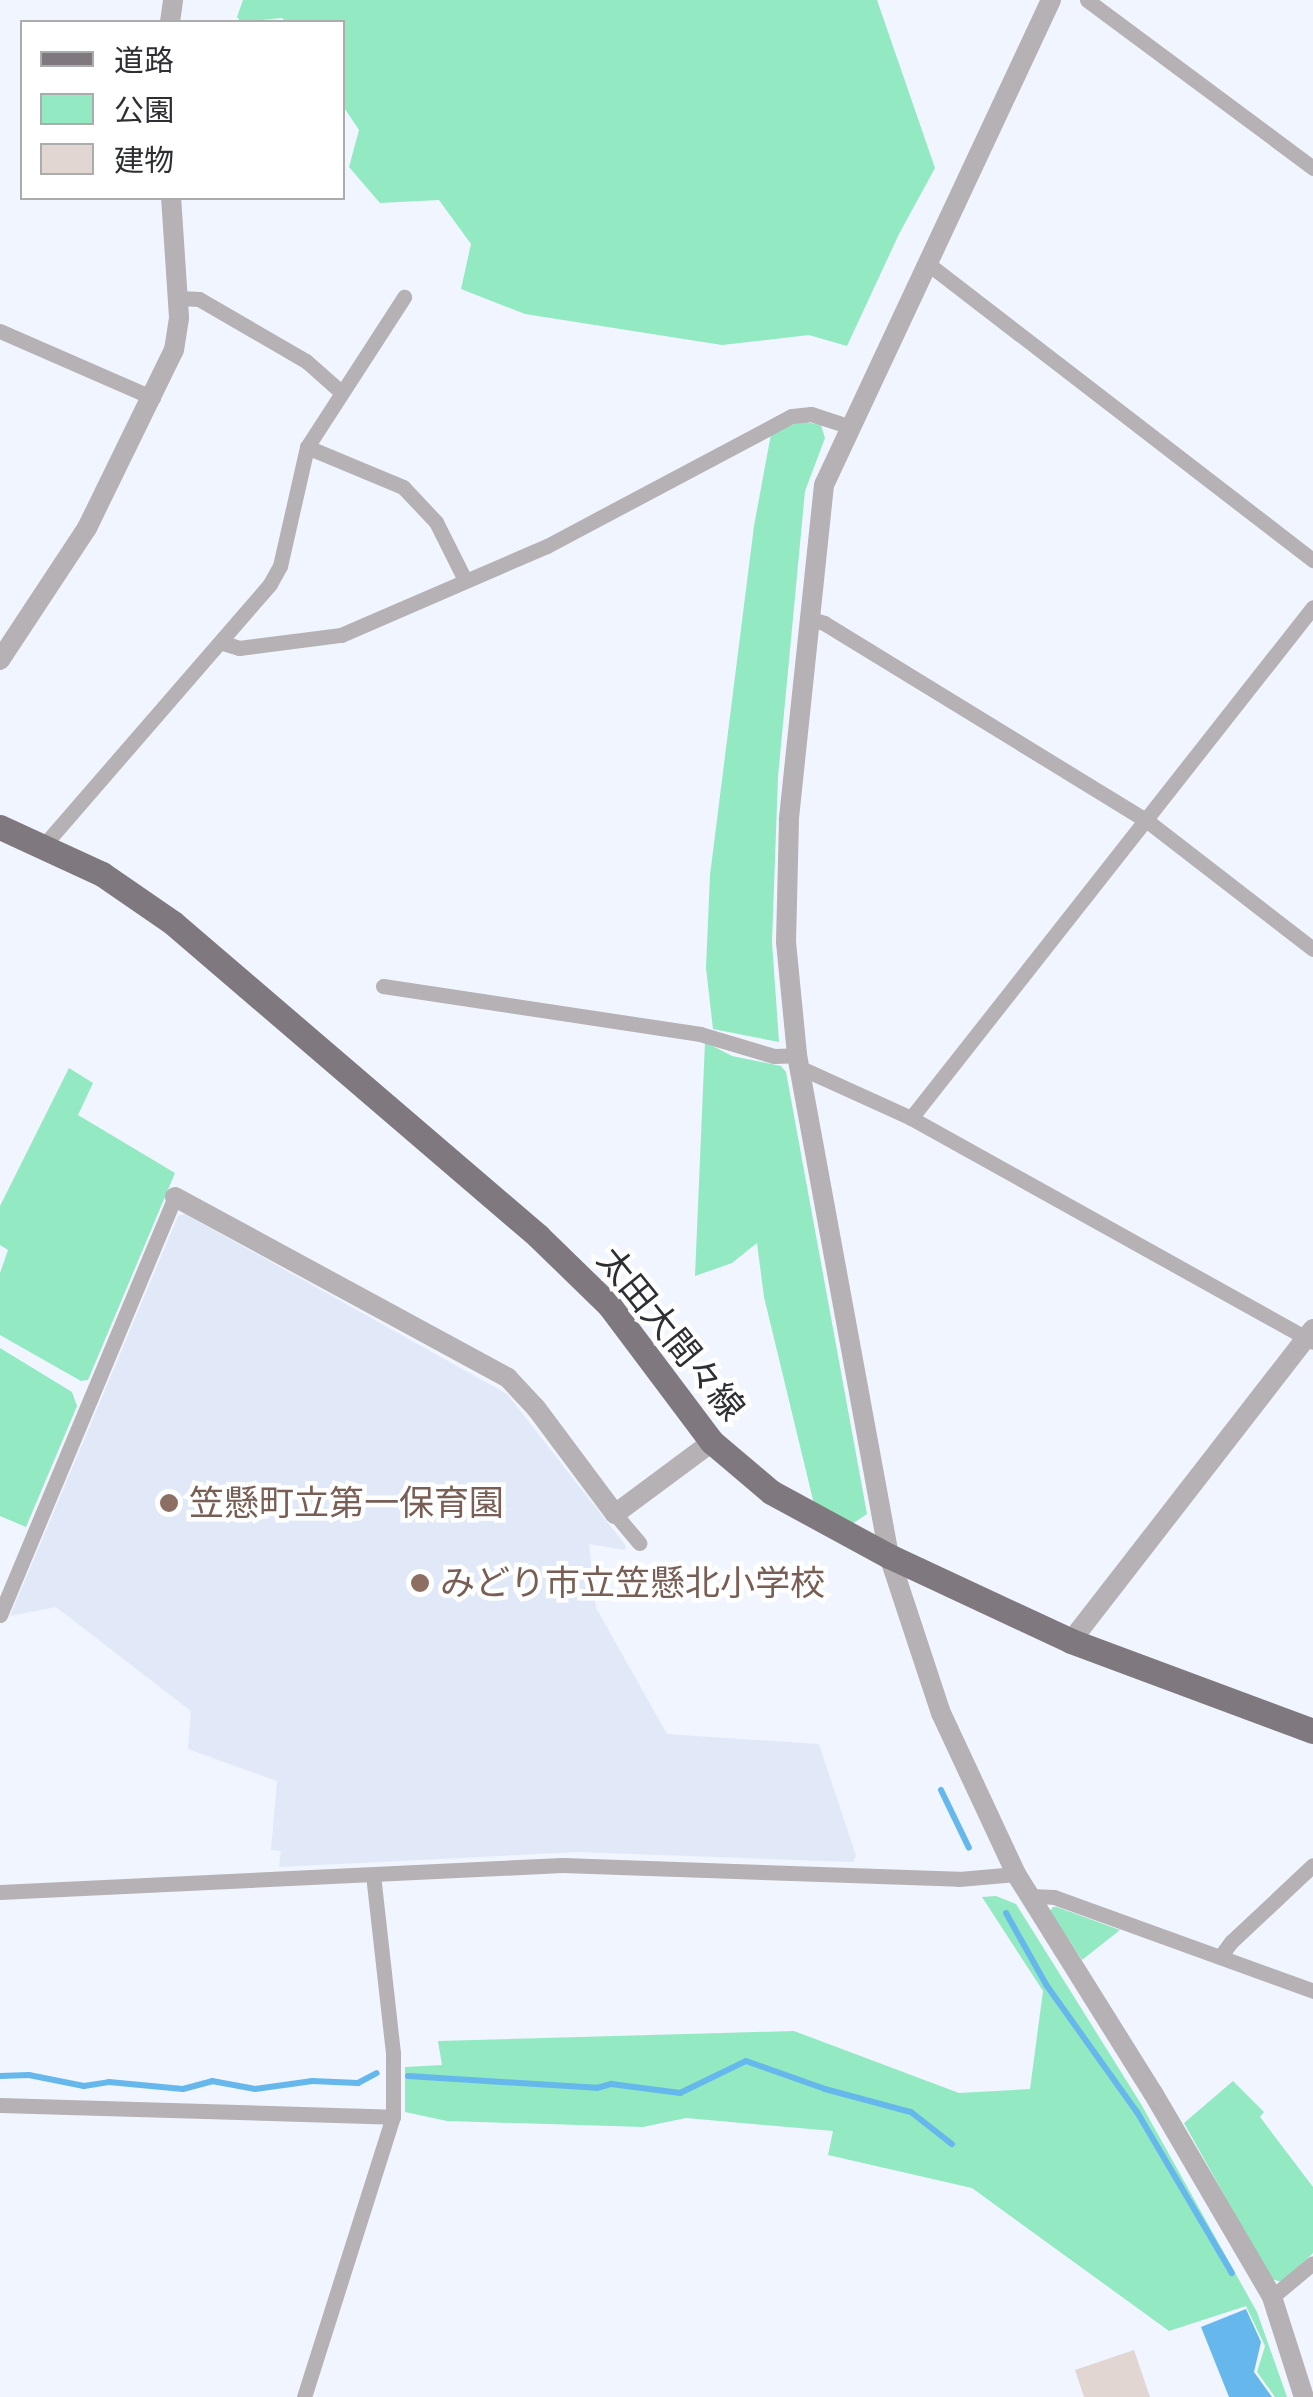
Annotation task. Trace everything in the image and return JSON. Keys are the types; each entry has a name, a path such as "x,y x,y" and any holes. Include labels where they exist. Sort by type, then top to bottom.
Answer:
{"main road":[{"name":"太田大間々線","path":"0,827 102,874 173,923 565,1260 609,1305 712,1442 771,1492 889,1556 1071,1641 1313,1731"}],"street":[{"path":"1051,0 849,426 818,508 788,837 786,942 799,1061 889,1556 956,1751 1016,1874 1154,2093 1272,2297 1304,2397"},
{"path":"1087,0 1313,168"},
{"path":"0,660 87,528 174,350 178,298 172,200"},
{"path":"928,263 1313,560"},
{"path":"44,845 223,643 280,566 307,447 404,297"},
{"path":"178,298 199,298 306,362 341,392"},
{"path":"0,331 153,398"},
{"path":"223,643 239,648 341,635 547,546 792,416 811,414 849,426"},
{"path":"307,447 402,486 436,522 464,580"},
{"path":"912,1118 1313,607"},
{"path":"808,618 824,623 1146,820 1313,949"},
{"path":"382,986 700,1034 799,1061 912,1118 1311,1336 1071,1641"},
{"path":"0,1616 175,1196 508,1378 536,1408 638,1543"},
{"path":"616,1514 712,1442"},
{"path":"0,1892 574,1865 958,1879 1016,1874"},
{"path":"1220,1958 1230,1942 1313,1865"},
{"path":"304,2397 393,2116 393,2053 372,1876"},
{"path":"1029,1896 1054,1897 1313,1991"},
{"path":"0,2105 393,2116"},
{"path":"1272,2297 1313,2263"}],"shaded area":[{"name":"みどり市立笠懸北小学校","path":"185,1214 507,1394 626,1546 625,1550 589,1544 596,1608 667,1734 819,1744 856,1856 853,1862 578,1852 279,1867 281,1851 271,1850 277,1781 188,1749 191,1711 56,1607 10,1616 178,1216"}],"green space":[{"path":"243,0 877,0 935,168 899,234 847,346 809,335 722,345 525,314 461,289 471,244 439,200 380,203 349,167 359,130 345,109 345,20 237,17"},
{"path":"801,421 821,425 825,438 805,491 778,777 772,942 779,1042 713,1029 706,968 710,875 754,526 771,434"},
{"path":"705,1042 732,1056 781,1066 786,1072 867,1514 852,1524 814,1504 764,1297 757,1243 732,1263 695,1276"},
{"path":"69,1068 93,1083 78,1115 175,1173 88,1380 81,1381 0,1335 0,1273 8,1250 0,1245 0,1206"},
{"path":"0,1348 72,1392 77,1406 26,1527 0,1516"},
{"path":"996,1896 1016,1904 1141,2104 1257,2312 1287,2397 1275,2397 1257,2372 1265,2346 1246,2306 1169,2331 972,2188 828,2155 833,2131 686,2118 643,2127 447,2121 405,2112 405,2067 442,2065 438,2041 794,2031 959,2093 1030,2089 1043,1991 982,1897"},
{"path":"1053,1907 1120,1930 1082,1960 1050,1911"},
{"path":"1233,2081 1264,2112 1260,2117 1313,2187 1313,2253 1282,2282 1271,2279 1184,2123"}],"water":[{"path":"1246,2309 1261,2342 1254,2372 1272,2397 1229,2397 1201,2327"}],"building":[{"path":"1134,2350 1150,2397 1084,2397 1075,2370"}],"waterway":[{"path":"941,1790 969,1848"},
{"path":"1006,1913 1047,1986 1137,2112 1232,2273"},
{"path":"408,2076 597,2088 611,2084 680,2093 746,2061 825,2089 911,2112 952,2144"},
{"path":"0,2076 29,2075 84,2086 109,2082 183,2089 212,2081 255,2089 312,2081 358,2083 377,2073"}],"place":[{"name":"笠懸町立第一保育園","path":"169,1503"},
{"name":"みどり市立笠懸北小学校","path":"420,1583"}]}
